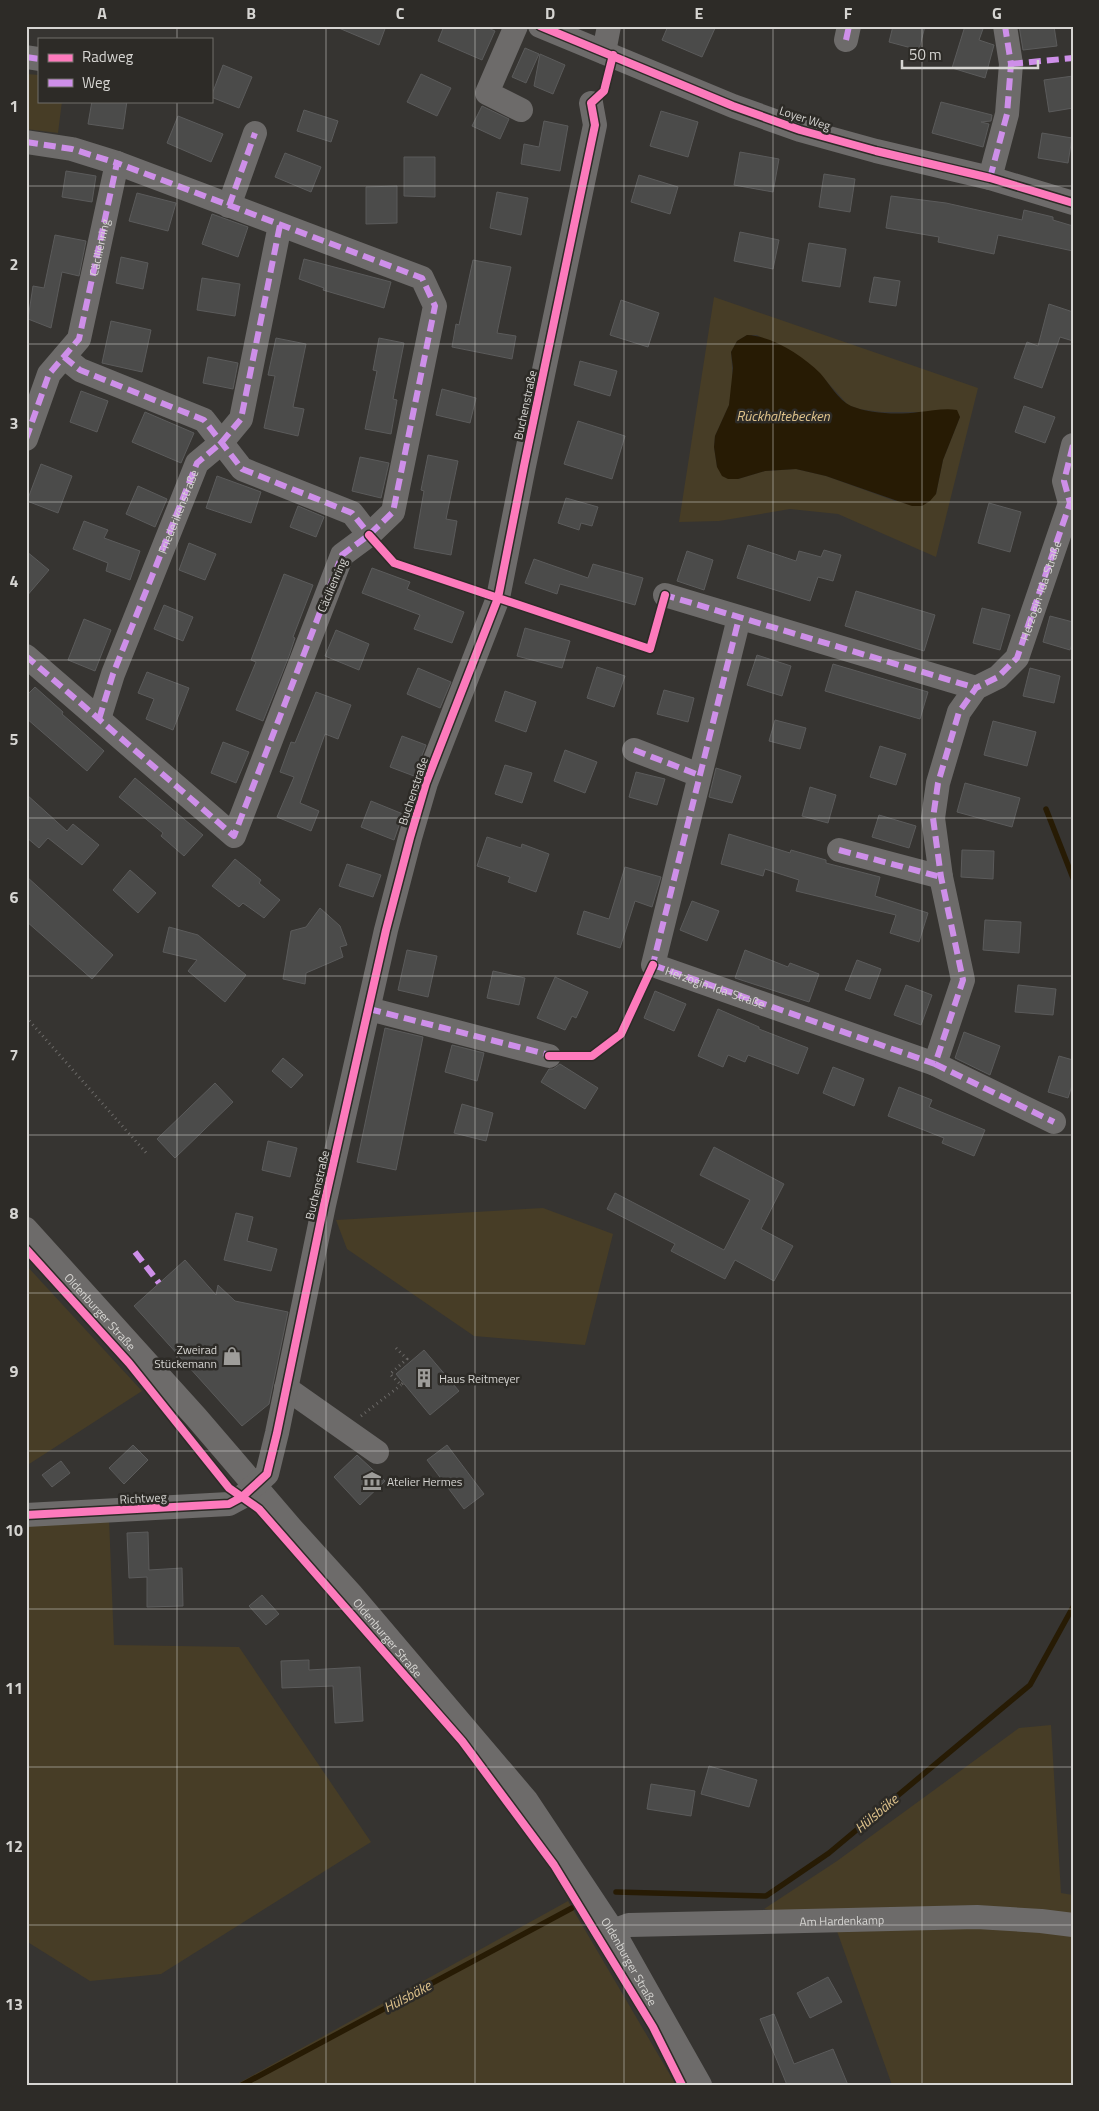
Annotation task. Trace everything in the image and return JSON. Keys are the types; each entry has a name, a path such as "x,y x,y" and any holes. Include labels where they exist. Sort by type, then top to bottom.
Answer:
{"street":[{"path":"516,26 487,93 521,110"},
{"name":"Loyer Weg","path":"540,26 734,106 800,130 876,151 990,178 1073,203"},
{"path":"604,52 609,26"},
{"path":"990,178 1007,114 1011,64 1005,26"},
{"name":"Buchenstraße","path":"255,1486 267,1474 277,1434 318,1232 386,930 426,782 498,598 531,428 595,125 591,103"},
{"path":"229,206 255,133"},
{"path":"26,142 72,149 117,162"},
{"name":"Cäcilienring","path":"26,439 50,374 79,339 117,162 422,278 435,306 393,512 369,535 342,555 234,836 26,656"},
{"name":"Friederikenstraße","path":"99,719 113,674 197,462 221,443 241,420 280,225"},
{"path":"64,357 80,370 204,420 242,470 352,512 369,535"},
{"name":"Herzogin-Ida-Straße","path":"935,1064 963,980 941,877 933,818 938,783 959,712 976,688 998,677 1017,658 1071,504 1064,481 1073,445"},
{"path":"665,595 976,688"},
{"name":"Herzogin-Ida-Straße","path":"739,618 653,965 935,1064 1054,1122"},
{"path":"634,750 699,775"},
{"path":"839,850 941,877"},
{"path":"369,1009 549,1056"},
{"name":"Oldenburger Straße","path":"26,1229 190,1410 351,1594 526,1800 613,1931 700,2085"},
{"path":"286,1388 377,1452"},
{"name":"Richtweg","path":"26,1515 229,1504 242,1497 255,1486"},
{"name":"Am Hardenkamp","path":"613,1931 629,1924 977,1917 1073,1925"}],"path":[{"path":"26,1017 148,1155"},
{"path":"344,1429 402,1384 390,1374 407,1358 396,1348"}],"shaded area":[{"path":"26,74 38,75 38,102 62,102 58,133 26,129"},
{"path":"714,297 978,388 936,557 838,514 790,509 719,521 679,522","holes":["747,335 757,335 819,373 848,405 859,409 881,412 918,412 960,417 943,460 936,494 895,501 826,476 796,469 765,471 738,479 717,467 714,447 715,436 729,405 733,381 731,352 737,341"]},
{"path":"543,1208 613,1234 585,1345 474,1336 347,1249 336,1220"},
{"path":"26,1265 142,1391 26,1466"},
{"path":"109,1518 114,1645 239,1647 371,1842 161,1974 90,1981 26,1941 26,1523"},
{"path":"1051,1725 1061,1893 1073,1895 1073,2085 892,2085 833,1920 764,1909 837,1861 1019,1728"},
{"path":"568,1901 676,2085 235,2085"}],"water":[{"name":"Rückhaltebecken","path":"747,335 766,339 796,353 820,373 838,396 851,406 867,411 894,414 943,409 957,410 960,417 943,460 936,494 930,501 922,506 912,506 826,476 796,469 765,471 738,479 728,479 722,476 717,467 714,447 715,436 729,405 733,368 731,352 737,341"}],"building":[{"path":"334,26 386,26 379,45"},
{"path":"444,26 484,26 495,31 482,60 438,41"},
{"path":"668,26 716,26 702,57 662,40"},
{"path":"893,26 925,26 919,50 889,42"},
{"path":"965,26 984,26 979,40 994,45 985,78 952,68"},
{"path":"1019,26 1054,26 1057,46 1023,50"},
{"path":"525,48 539,54 526,83 512,77"},
{"path":"540,54 565,65 553,94 534,86"},
{"path":"223,65 252,77 239,108 212,97"},
{"path":"421,74 451,88 437,116 407,102"},
{"path":"1073,76 1073,108 1049,112 1044,80"},
{"path":"92,102 127,102 123,129 88,124"},
{"path":"941,102 992,115 991,121 981,122 989,124 983,147 932,133"},
{"path":"482,106 509,119 500,139 472,126"},
{"path":"304,110 338,121 331,142 297,131"},
{"path":"661,111 698,122 688,157 650,146"},
{"path":"178,116 223,134 211,162 167,143"},
{"path":"544,121 568,126 560,171 521,164 524,144 539,147"},
{"path":"1042,133 1072,138 1068,163 1038,158"},
{"path":"740,152 779,159 773,192 734,185"},
{"path":"285,153 321,167 311,192 275,177"},
{"path":"404,157 435,157 435,197 404,196"},
{"path":"66,171 96,176 92,202 62,197"},
{"path":"824,174 855,179 850,212 819,207"},
{"path":"639,175 678,187 670,214 631,202"},
{"path":"397,186 397,223 366,224 366,187"},
{"path":"497,192 528,198 521,235 490,228"},
{"path":"137,193 176,203 168,231 129,221"},
{"path":"891,196 946,203 1022,220 1024,210 1053,217 1053,220 1073,226 1073,251 998,235 994,254 938,242 939,237 886,228"},
{"path":"212,214 248,227 238,257 202,244"},
{"path":"740,232 779,240 773,269 734,261"},
{"path":"55,235 86,241 79,276 62,272 51,328 28,319 33,286 44,288"},
{"path":"809,243 846,249 840,287 802,281"},
{"path":"121,257 148,263 143,289 116,283"},
{"path":"304,259 391,282 384,308 323,290 324,288 299,279"},
{"path":"473,260 511,267 497,333 516,336 512,359 452,347 456,324 459,325"},
{"path":"874,277 900,281 896,306 869,302"},
{"path":"202,278 240,284 235,316 197,310"},
{"path":"621,300 659,313 648,347 610,335"},
{"path":"1049,304 1073,312 1073,341 1060,337 1042,388 1014,378 1027,342 1038,346"},
{"path":"111,321 151,330 142,372 102,363"},
{"path":"276,338 306,344 293,407 304,409 298,436 264,428 275,376 268,375"},
{"path":"379,338 404,343 393,399 397,400 391,434 365,429 377,371 373,370"},
{"path":"208,357 238,363 233,389 203,383"},
{"path":"580,361 617,371 610,396 574,385"},
{"path":"442,389 476,398 470,423 436,415"},
{"path":"81,391 108,401 97,432 70,422"},
{"path":"1024,406 1055,417 1045,443 1015,432"},
{"path":"145,412 194,433 181,463 132,442"},
{"path":"578,421 625,436 612,479 564,464"},
{"path":"428,455 458,461 446,519 457,521 451,555 414,548 424,491 421,490"},
{"path":"360,457 389,463 381,498 352,491"},
{"path":"41,464 72,476 58,513 27,501"},
{"path":"217,476 261,492 251,523 206,508"},
{"path":"138,486 167,499 155,527 126,514"},
{"path":"566,498 598,507 592,526 581,523 579,530 558,523"},
{"path":"989,503 1021,512 1010,552 978,543"},
{"path":"298,506 324,517 316,537 290,527"},
{"path":"84,521 108,530 104,538 140,551 130,580 106,571 108,563 73,549"},
{"path":"189,543 216,554 205,580 179,570"},
{"path":"748,545 796,561 799,551 821,557 824,550 841,555 833,581 818,577 810,601 737,578"},
{"path":"26,551 49,570 26,597"},
{"path":"687,551 713,560 704,590 677,581"},
{"path":"534,559 588,578 593,564 643,578 635,605 560,584 557,594 525,583"},
{"path":"372,568 410,582 407,589 464,612 452,643 414,629 420,615 362,593"},
{"path":"284,574 313,585 293,637 295,638 289,656 263,721 236,710 256,662 251,660"},
{"path":"856,591 935,615 924,651 845,626"},
{"path":"164,605 193,617 183,641 154,629"},
{"path":"982,608 1010,615 1000,650 973,643"},
{"path":"1050,616 1073,622 1073,641 1070,650 1043,642"},
{"path":"84,619 111,630 95,671 68,660"},
{"path":"525,628 570,641 562,668 517,656"},
{"path":"336,630 369,644 359,670 325,656"},
{"path":"757,655 791,666 782,696 747,685"},
{"path":"833,664 928,692 920,719 825,691"},
{"path":"597,667 625,676 614,707 587,698"},
{"path":"418,668 451,682 440,708 407,694"},
{"path":"1030,668 1060,676 1054,703 1023,696"},
{"path":"147,672 189,688 173,730 146,719 154,699 138,693"},
{"path":"35,687 104,751 87,771 26,718 26,696"},
{"path":"664,690 694,698 688,722 657,714"},
{"path":"505,691 536,702 526,732 495,721"},
{"path":"316,692 351,705 338,739 325,734 300,803 319,811 311,831 277,817 294,777 280,772 291,742 295,743"},
{"path":"775,720 806,728 800,749 769,741"},
{"path":"993,721 1036,732 1027,766 984,755"},
{"path":"402,736 426,745 414,776 390,767"},
{"path":"223,742 249,752 236,783 211,773"},
{"path":"880,746 906,754 896,785 870,777"},
{"path":"565,750 597,762 585,793 554,781"},
{"path":"505,765 532,773 522,803 495,794"},
{"path":"716,768 741,776 732,803 709,797"},
{"path":"636,772 665,779 657,805 629,797"},
{"path":"135,778 203,835 184,856 161,836 163,833 119,797"},
{"path":"965,783 1020,798 1012,827 957,812"},
{"path":"810,787 836,795 828,823 802,816"},
{"path":"26,794 67,831 73,824 99,845 82,865 48,838 39,848 26,837"},
{"path":"371,801 403,814 394,840 361,827"},
{"path":"879,815 916,826 909,848 872,837"},
{"path":"729,834 790,853 791,850 826,860 826,863 880,877 875,896 928,913 919,942 890,933 896,915 796,891 799,880 765,869 763,876 721,864"},
{"path":"487,837 521,848 522,844 549,854 536,892 508,882 510,877 477,866"},
{"path":"962,850 994,851 993,879 961,877"},
{"path":"235,859 261,880 259,883 280,900 264,918 243,903 239,907 212,886"},
{"path":"347,864 381,875 373,897 339,886"},
{"path":"625,867 661,877 652,907 635,901 620,948 577,934 584,911 609,919"},
{"path":"130,870 156,893 138,913 113,890"},
{"path":"26,876 113,955 92,979 26,921"},
{"path":"692,901 719,911 707,941 680,930"},
{"path":"320,908 340,926 347,945 340,947 343,957 306,973 305,984 283,979 291,931 306,927"},
{"path":"985,920 1021,922 1019,953 983,950"},
{"path":"169,927 198,935 246,975 225,1002 188,971 197,960 163,952"},
{"path":"407,950 437,956 428,997 398,990"},
{"path":"745,950 788,967 790,963 819,974 809,1002 735,978"},
{"path":"857,960 881,969 870,999 845,990"},
{"path":"493,971 525,978 519,1005 487,998"},
{"path":"555,977 588,992 576,1018 572,1016 565,1030 537,1018"},
{"path":"906,985 932,995 921,1025 894,1015"},
{"path":"1018,985 1056,989 1053,1015 1015,1012"},
{"path":"655,991 686,1004 674,1031 644,1018"},
{"path":"718,1009 759,1027 759,1029 808,1048 798,1074 748,1055 745,1062 728,1055 723,1067 698,1056"},
{"path":"385,1028 423,1037 396,1170 357,1162"},
{"path":"964,1032 1000,1046 990,1075 955,1058"},
{"path":"452,1045 484,1053 477,1081 445,1072"},
{"path":"1059,1056 1073,1060 1073,1082 1068,1098 1048,1092"},
{"path":"283,1058 303,1075 291,1088 272,1071"},
{"path":"560,1064 598,1088 585,1109 541,1082 549,1069 553,1069"},
{"path":"833,1067 864,1079 854,1106 823,1093"},
{"path":"215,1083 233,1102 175,1158 157,1139"},
{"path":"899,1087 932,1100 929,1107 985,1130 974,1156 942,1143 944,1138 888,1116"},
{"path":"462,1104 493,1113 486,1141 454,1133"},
{"path":"268,1141 297,1148 290,1177 262,1170"},
{"path":"714,1147 784,1184 761,1229 793,1246 774,1281 735,1260 725,1279 671,1251 675,1244 607,1209 615,1193 724,1250 750,1200 700,1175"},
{"path":"236,1213 253,1217 247,1241 277,1249 271,1271 224,1260"},
{"name":"Zweirad Stückemann","path":"185,1260 216,1295 218,1285 235,1301 288,1312 269,1404 242,1426 134,1306"},
{"name":"Haus Reitmeyer","path":"424,1350 459,1391 430,1415 396,1374"},
{"path":"133,1445 148,1460 124,1484 109,1468"},
{"path":"447,1445 484,1494 464,1509 427,1460"},
{"path":"357,1455 385,1481 360,1505 334,1477"},
{"path":"61,1461 70,1473 52,1487 42,1475"},
{"path":"148,1532 149,1570 182,1568 183,1606 147,1607 147,1577 129,1578 127,1533"},
{"path":"262,1595 279,1614 266,1625 249,1606"},
{"path":"309,1660 309,1670 360,1667 363,1721 335,1723 333,1686 282,1688 281,1661"},
{"path":"709,1766 757,1780 749,1807 701,1794"},
{"path":"651,1784 695,1791 691,1816 647,1809"},
{"path":"828,1977 842,2002 810,2018 797,1993"},
{"path":"774,2014 794,2064 833,2049 848,2085 787,2085 760,2019"}],"waterway":[{"name":"Hülsbäke","path":"1046,809 1073,878"},
{"name":"Hülsbäke","path":"616,1892 766,1896 829,1853 1030,1685 1073,1607"},
{"name":"Hülsbäke","path":"242,2085 572,1908"}],"marked path":[{"path":"846,40 849,26"},
{"path":"990,178 1007,114 1011,64 1005,26"},
{"path":"26,57 38,59"},
{"path":"1011,64 1073,58"},
{"path":"229,206 255,133"},
{"path":"26,142 72,149 117,163"},
{"path":"26,439 49,374 79,339 117,163 422,278 435,306 393,512 369,535 342,555 234,836 26,656"},
{"path":"99,719 113,674 197,463 221,443 241,419 280,225"},
{"path":"64,357 80,370 204,420 242,469 352,513 372,538"},
{"path":"653,965 935,1064 963,980 941,877 933,818 938,783 959,712 976,688 998,677 1017,658 1070,503 1064,481 1073,445"},
{"path":"664,597 665,595 976,688"},
{"path":"652,968 739,618"},
{"path":"634,750 699,775"},
{"path":"839,850 941,877"},
{"path":"369,1009 554,1056"},
{"path":"935,1064 1054,1122"},
{"path":"135,1252 159,1283"}],"cycle path":[{"path":"540,26 733,106 800,130 876,151 990,178 1073,203"},
{"path":"26,1515 229,1504 242,1497 267,1474 324,1205 386,930 410,838 426,783 498,598 595,125 591,103 604,91 613,55"},
{"path":"369,535 394,563 650,649 665,595"},
{"path":"549,1056 592,1056 621,1034 653,965"},
{"path":"26,1249 129,1363 229,1488 259,1509 462,1741 554,1865 653,2027 682,2085"}],"place":[{"name":"Zweirad Stückemann","path":"232,1356"},
{"name":"Haus Reitmeyer","path":"424,1378"},
{"name":"Atelier Hermes","path":"372,1481"}]}
